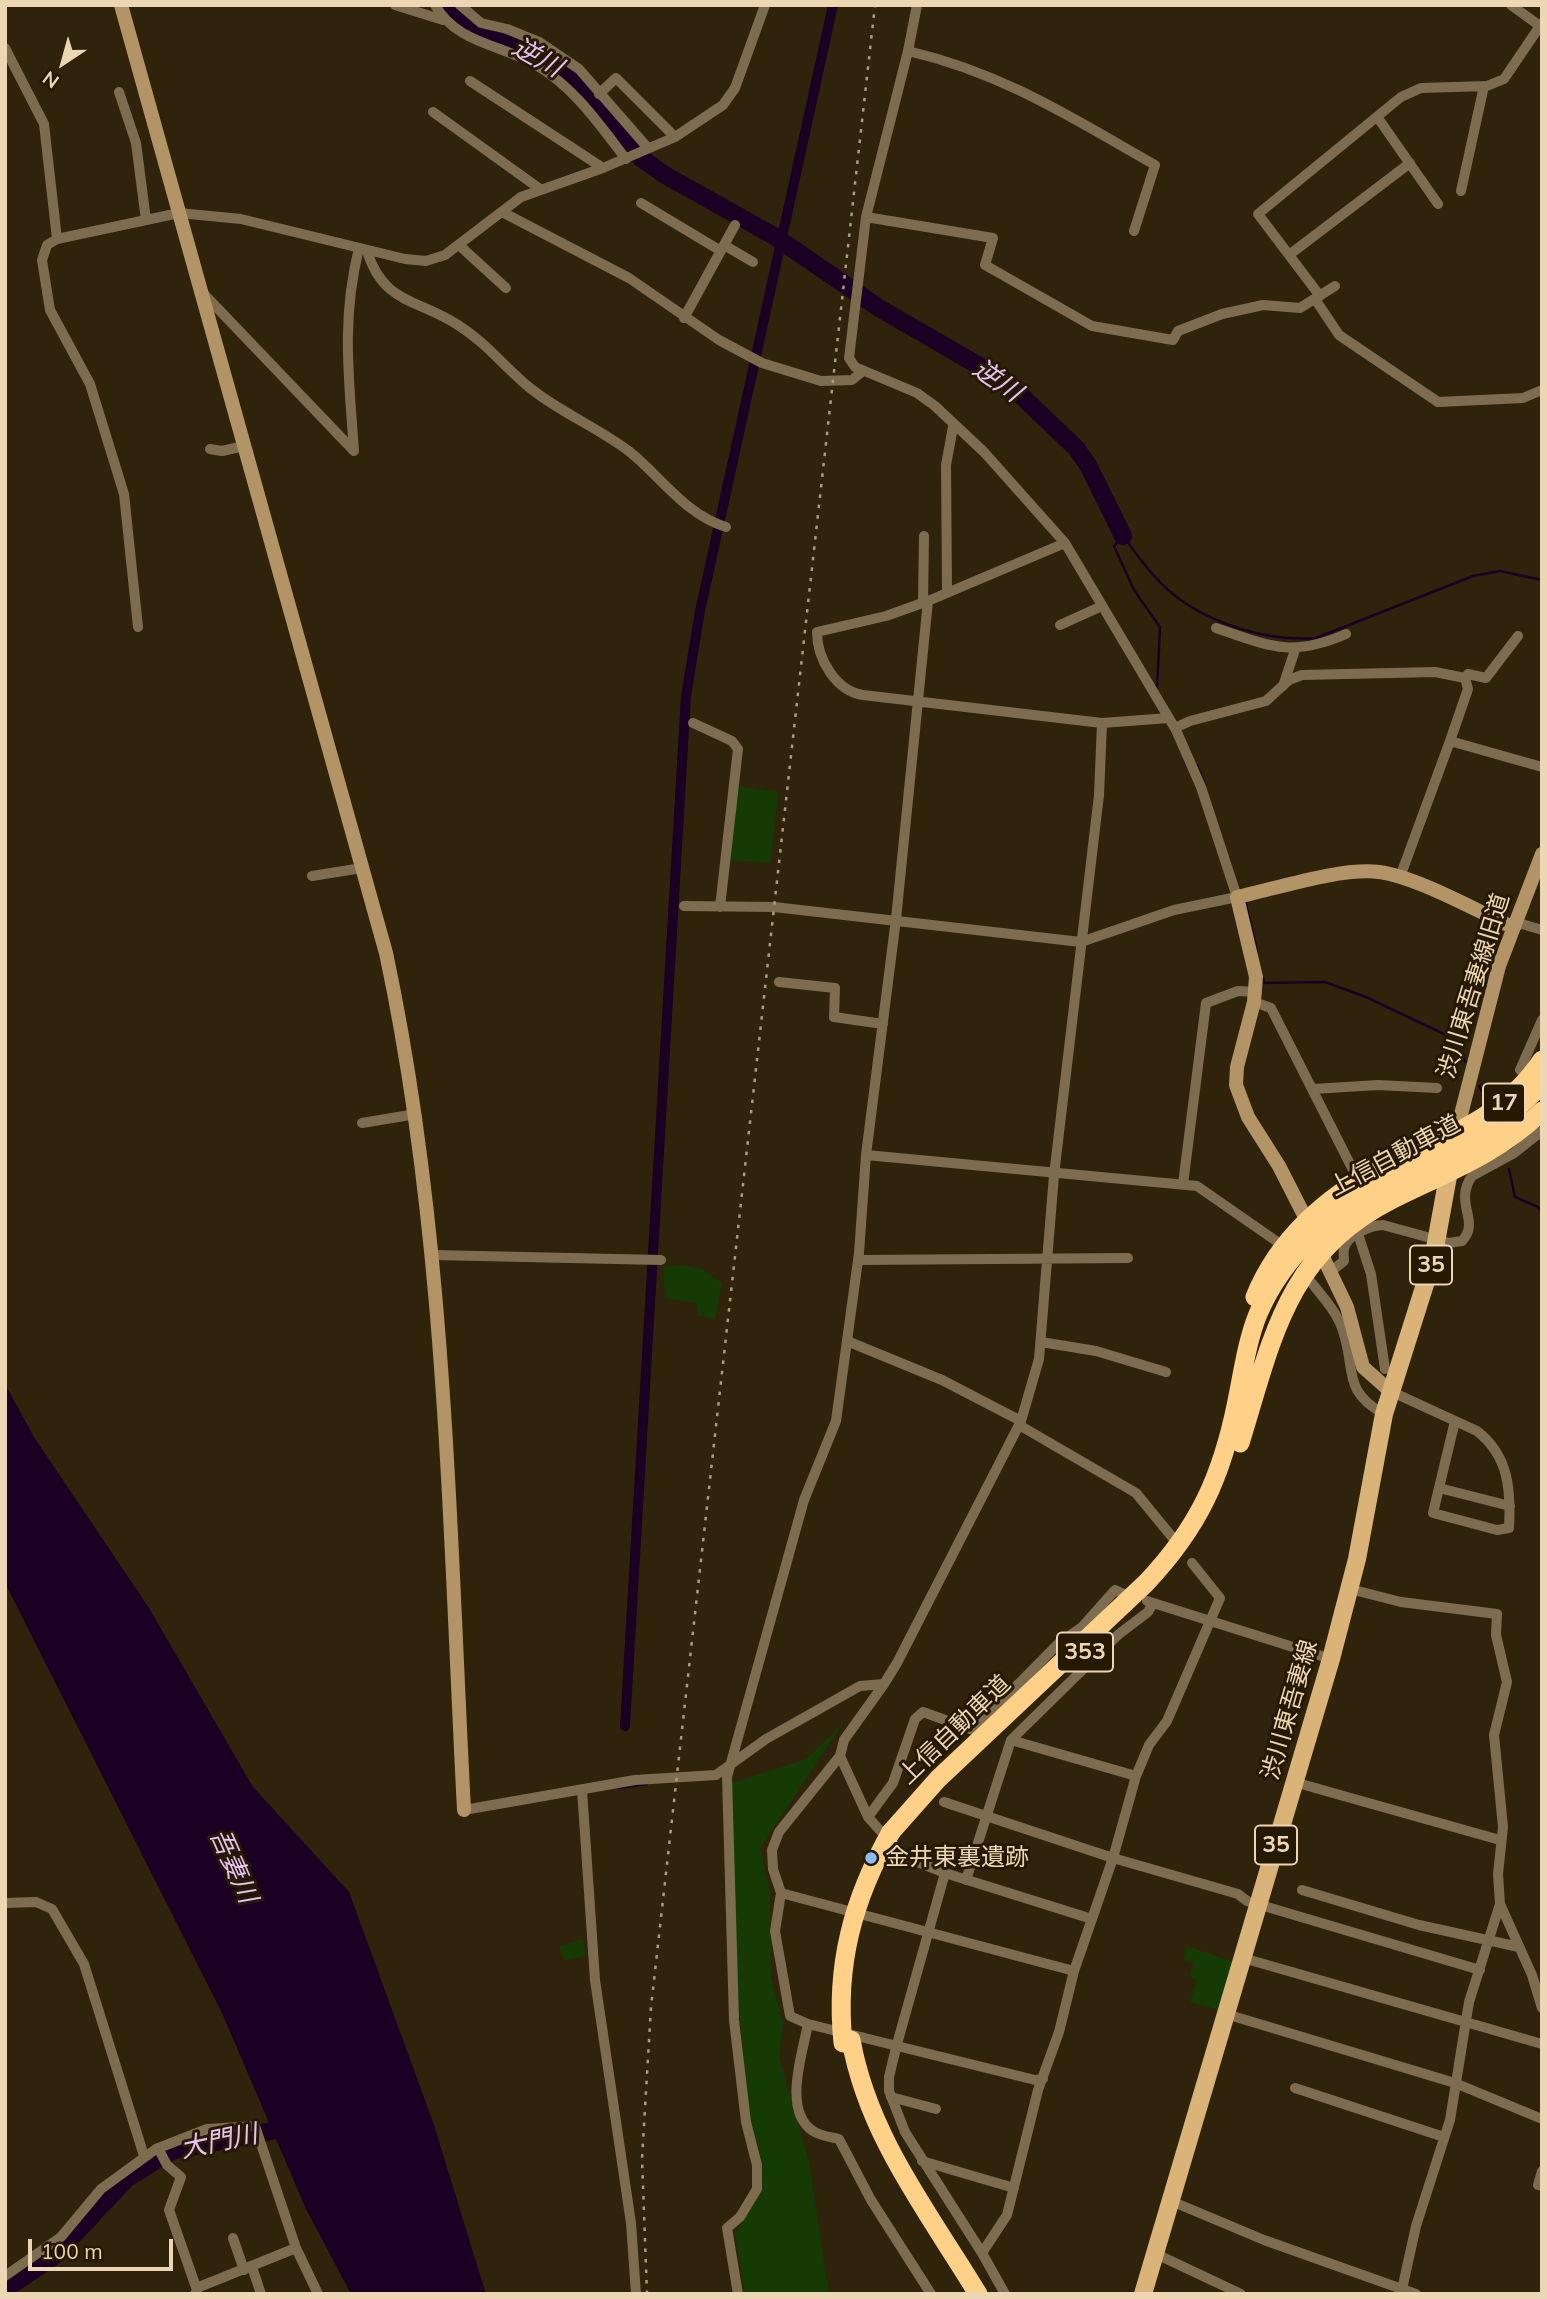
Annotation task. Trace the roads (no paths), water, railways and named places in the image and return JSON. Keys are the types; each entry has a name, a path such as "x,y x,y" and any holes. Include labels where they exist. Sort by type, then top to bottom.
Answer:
{"highway":[{"name":"17","path":"1456,1134 1504,1103 1542,1060"},
{"name":"上信自動車道","path":"968,2294 882,2152 854,2088 848,2041 849,1998 858,1927 873,1882 895,1835 948,1780 1179,1559 1219,1499 1265,1323 1276,1296 1304,1246 1350,1205 1491,1132 1542,1085"},
{"name":"17","path":"1449,1174 1497,1148 1542,1111"},
{"name":"353","path":"1234,1443 1248,1319 1261,1283 1279,1253 1301,1227 1344,1191 1379,1170 1456,1134"},
{"name":"353","path":"1234,1443 1280,1315 1293,1290 1318,1255 1362,1217 1449,1174"},
{"name":"上信自動車道","path":"848,2041 860,2082 883,2136 914,2192 978,2294"}],"main road":[{"name":"渋川東吾妻線","path":"1143,2294 1350,1589 1384,1414 1437,1240 1456,1134"}],"street":[{"path":"121,5 386,953 416,1114 433,1255 464,1810 635,1780 708,1777 730,1767 766,1739 860,1686 884,1684"},
{"path":"396,5 443,20 465,36 535,64 579,99 629,157"},
{"path":"435,5 443,20"},
{"path":"460,5 481,23 507,29 538,42 579,69 646,148"},
{"path":"138,627 124,494 90,384 55,320 45,288 43,251 57,239 179,213 241,219 363,249 426,261 460,246 521,197 603,168 675,137 723,105 735,88 765,5"},
{"path":"917,5 866,217 849,358 863,371 917,393 984,452 1065,543 1176,724 1241,896 1250,945 1255,997 1237,1067 1239,1097 1304,1215"},
{"path":"1511,5 1541,24 1504,79 1484,86 1421,88 1402,97 1258,214 1289,255 1339,335 1438,402 1523,398 1542,390"},
{"path":"5,48 44,124 57,239"},
{"path":"908,51 949,61 996,78 1155,165 1134,230"},
{"path":"599,93 616,78 675,137"},
{"path":"470,80 603,168"},
{"path":"1461,191 1484,86"},
{"path":"119,92 135,143 146,220"},
{"path":"433,112 540,189"},
{"path":"1378,118 1438,204"},
{"path":"1289,255 1410,163"},
{"path":"641,203 722,248 753,261"},
{"path":"502,212 629,278 684,318 762,363 821,381 852,380 863,371"},
{"path":"866,217 993,238 985,265 1092,326 1173,341 1178,331 1222,314 1263,305 1300,308 1335,286"},
{"path":"684,318 735,225"},
{"path":"460,246 506,288"},
{"path":"199,289 354,451 345,333 350,285 363,249"},
{"path":"363,249 389,291 455,322 480,339 530,388 629,452 688,506 721,525"},
{"path":"947,591 946,464 953,427"},
{"path":"210,449 222,451 244,446"},
{"path":"738,2294 727,2228 740,2217 757,2189 757,2165 746,2122 734,2020 727,1797 730,1767 804,1500 836,1421 859,1260 866,1155 896,919 919,703 925,602 924,536"},
{"path":"1065,543 886,616 817,632 824,662 845,690 851,693 1102,723 1176,724 1266,701 1283,686 1302,675 1435,672 1465,678"},
{"path":"1060,625 1102,606"},
{"path":"1216,628 1261,643 1295,650 1320,645 1346,634"},
{"path":"1465,678 1468,674 1486,678 1518,636"},
{"path":"1283,686 1295,650"},
{"path":"1400,877 1468,690 1465,678"},
{"path":"693,723 732,741 738,749 720,907"},
{"path":"1043,2079 983,2068 897,2043 808,2024 790,2016 785,2003 775,1931 781,1893 773,1869 774,1841 840,1756 844,1740 884,1684 1020,1423 1041,1342 1054,1175 1099,795 1102,723"},
{"path":"1450,741 1542,767"},
{"name":"渋川東吾妻線旧道","path":"1456,1134 1476,1050 1512,927 1542,854"},
{"path":"312,876 362,868"},
{"path":"684,906 774,907 1081,942 1174,910 1348,873 1377,872 1400,877 1512,927 1522,924 1542,930"},
{"path":"779,982 835,988 834,1017"},
{"path":"1183,1184 1206,1003 1238,991 1255,997 1271,1008 1352,1168"},
{"path":"822,1015 883,1024"},
{"path":"1520,1070 1542,1020"},
{"path":"1313,1089 1378,1085 1437,1088"},
{"path":"362,1123 416,1114"},
{"path":"1455,1421 1433,1513 1497,1530 1509,1528 1507,1473 1497,1452 1477,1431 1390,1391 1363,1367 1347,1307 1327,1265 1342,1264 1347,1243 1372,1225 1383,1225 1457,1244 1462,1241 1469,1233 1470,1221 1463,1200 1472,1176 1514,1153 1542,1131"},
{"path":"866,1155 1054,1175 1183,1184 1210,1194 1279,1243"},
{"path":"1358,1234 1371,1273 1385,1369"},
{"path":"433,1255 661,1259"},
{"path":"859,1260 1128,1258"},
{"path":"1307,1277 1332,1308 1343,1331 1354,1388 1369,1406 1384,1414"},
{"path":"847,1341 943,1380 1136,1493 1177,1544"},
{"path":"1041,1342 1096,1351 1166,1372"},
{"path":"1439,1488 1510,1506"},
{"path":"982,2253 1007,2215 1074,1971 1113,1858 1136,1776 1149,1745 1167,1721 1220,1598 1192,1563"},
{"path":"1350,1589 1401,1602 1497,1614 1496,1635 1507,1682 1494,1735 1502,1794 1500,1903 1464,2024 1444,2137 1416,2226 1402,2291"},
{"path":"868,1816 892,1783 915,1719 923,1712 973,1730 1059,1643 1082,1627 1115,1590 1126,1595"},
{"path":"966,1880 1012,1740 1119,1634 1148,1612 1149,1602 1331,1659"},
{"path":"1012,1740 1136,1776"},
{"path":"840,1756 868,1816 908,1858 966,1880 1092,1919"},
{"path":"1294,1782 1500,1840"},
{"path":"582,1790 595,1980 631,2223 636,2294"},
{"path":"944,1802 1113,1858 1238,1895 1258,1904 1480,1970"},
{"path":"945,1873 897,2043 889,2077 891,2097 905,2132 1005,2294"},
{"path":"1302,1890 1419,1925 1519,1947"},
{"path":"781,1893 1074,1971"},
{"path":"5,1903 36,1902 51,1909 84,1964 144,2156"},
{"path":"1500,1903 1542,2008"},
{"path":"1243,1958 1464,2024 1542,2044"},
{"path":"1226,2014 1455,2083 1542,2119"},
{"path":"808,2024 796,2095 800,2116 812,2130 839,2140 872,2200 931,2294"},
{"path":"1295,2088 1444,2137"},
{"path":"891,2097 936,2109"},
{"path":"5,2276 61,2237 101,2189 144,2156 207,2129 255,2126 296,2249 318,2294"},
{"path":"159,2148 167,2165 181,2177 169,2210 196,2292 296,2249"},
{"path":"922,2161 1014,2188"},
{"path":"1542,2171 1538,2185 1542,2186"},
{"path":"1171,2201 1264,2240 1416,2294"},
{"path":"233,2238 261,2294"},
{"path":"1154,2253 1241,2294"}],"water":[{"name":"吾妻川","path":"5,1384 34,1437 149,1608 253,1787 349,1892 433,2122 486,2294 351,2294 306,2209 222,2013 5,1583"}],"waterway":[{"name":"逆川","path":"448,5 455,15 474,27 534,52 573,79 641,158 665,175 774,236 879,308 1007,382 1076,448 1088,465 1123,536"},
{"path":"625,1726 686,696 700,611 833,5"},
{"name":"逆川","path":"1157,688 1160,627 1134,590 1114,546 1123,536 1159,581 1188,605 1240,629 1279,637 1316,638 1473,576 1500,571 1542,580"},
{"path":"1197,765 1205,785"},
{"path":"1245,900 1257,951"},
{"path":"1263,978 1264,983 1325,982 1366,997 1446,1035 1466,1062"},
{"path":"1479,1086 1488,1100"},
{"path":"1509,1169 1515,1197 1538,1207 1542,1212"},
{"path":"619,1788 647,1784"},
{"name":"大門川","path":"5,2289 53,2257 127,2178 171,2151 271,2131 292,2119"}],"railway":[{"path":"647,2294 642,2159 651,2007 875,5"}],"place":[{"name":"金井東裏遺跡","path":"871,1858"}]}
